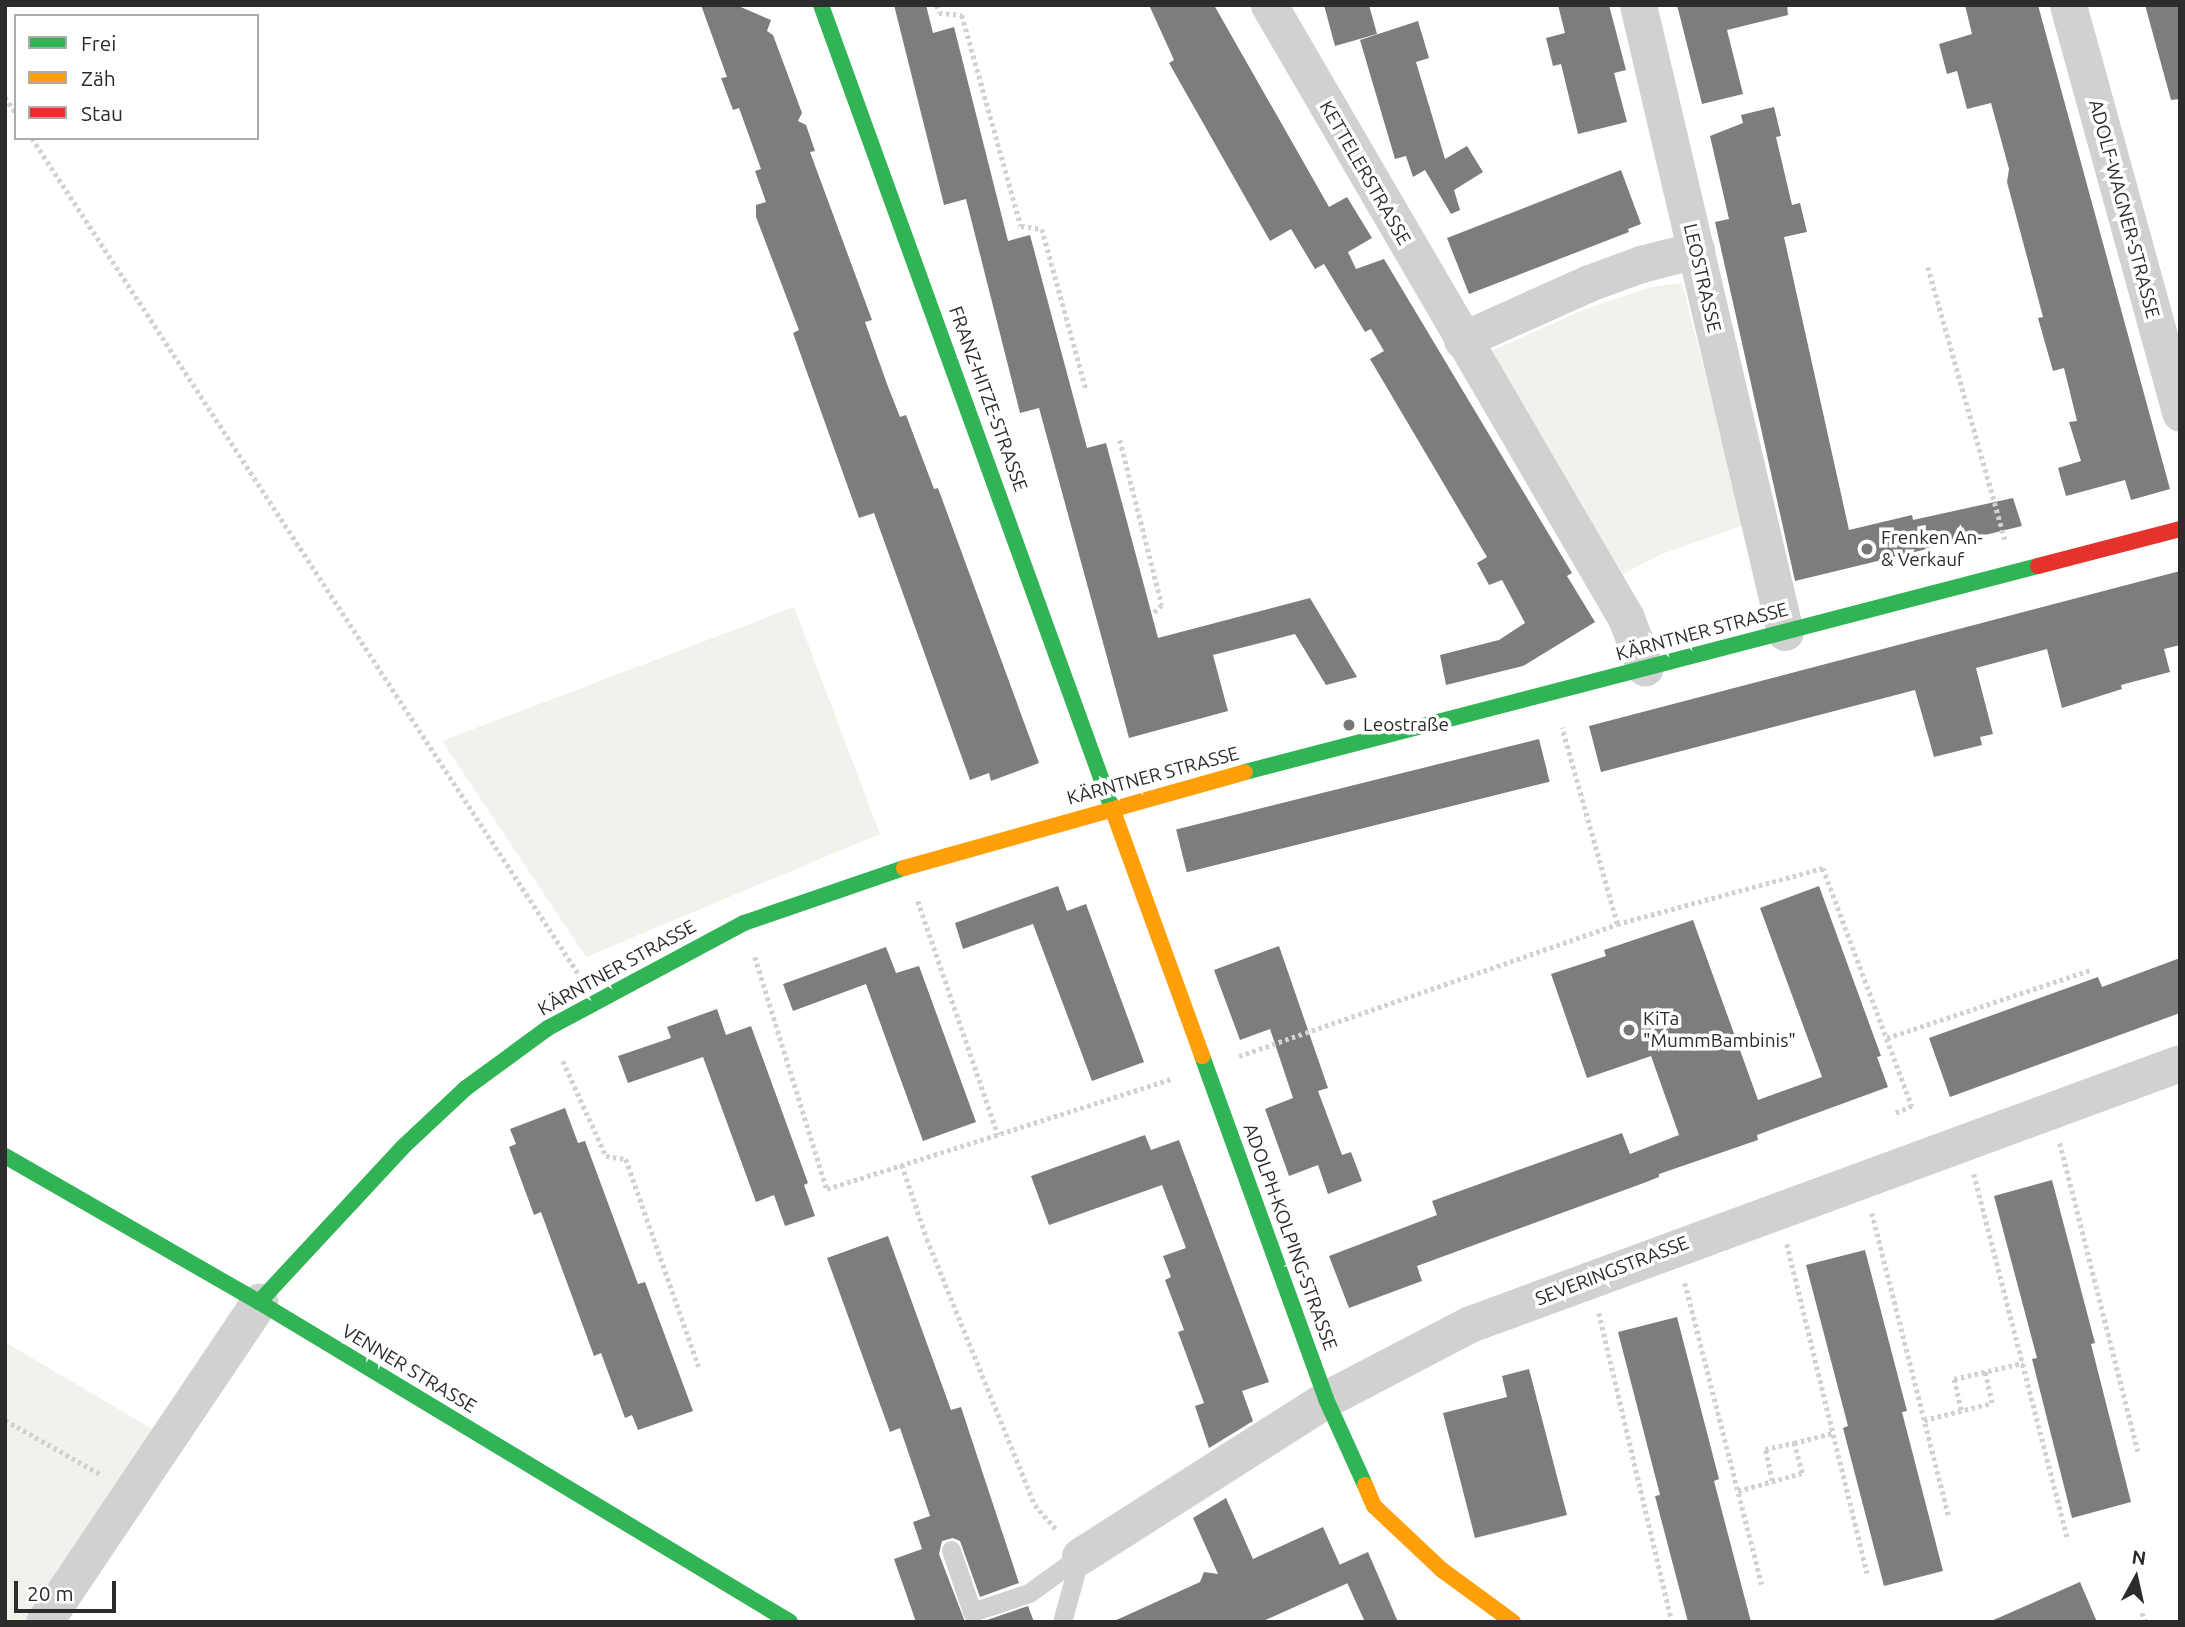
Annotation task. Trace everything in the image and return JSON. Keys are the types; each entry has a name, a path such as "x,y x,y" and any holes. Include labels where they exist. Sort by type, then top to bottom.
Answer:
{"street":[{"name":"FRANZ-HITZE-STRASSE","path":"821,5 1113,808"},
{"name":"KETTELERSTRASSE","path":"1269,5 1626,618 1645,668"},
{"name":"LEOSTRASSE","path":"1638,5 1785,632"},
{"name":"ADOLF-WAGNER-STRASSE","path":"2068,5 2180,413"},
{"path":"1462,340 1516,313 1589,283 1641,264 1696,250"},
{"name":"KÄRNTNER STRASSE","path":"259,1302 404,1146 466,1088 548,1028 744,923 906,868 1113,808 2014,570 2180,529"},
{"name":"ADOLPH-KOLPING-STRASSE","path":"1113,808 1326,1399 1374,1506 1442,1570 1513,1622"},
{"name":"SEVERINGSTRASSE","path":"1080,1556 1326,1399 1470,1324 2180,1063"},
{"name":"VENNER STRASSE","path":"5,1156 259,1302 790,1622"},
{"path":"44,1622 259,1302"}],"lane":[{"path":"951,1550 972,1612 1029,1593 1080,1556"},
{"path":"1062,1622 1080,1556"}],"path":[{"path":"937,5 939,13 962,15 1020,226 1042,229 1086,389"},
{"path":"33,140 596,1000"},
{"path":"1928,268 2014,570"},
{"path":"1120,440 1162,605 1152,615"},
{"path":"1552,694 1617,924"},
{"path":"906,868 998,1135"},
{"path":"744,923 827,1189 1206,1067 1617,924 1822,868 1912,1106 1894,1114"},
{"path":"1887,1038 2090,970"},
{"path":"548,1028 606,1156 626,1159 699,1367"},
{"path":"2051,1110 2138,1451"},
{"path":"1966,1141 2068,1540"},
{"path":"902,1165 927,1239 1035,1505 1080,1556"},
{"path":"1863,1178 1949,1517"},
{"path":"1779,1209 1867,1573"},
{"path":"1676,1247 1762,1584"},
{"path":"1591,1279 1672,1622"},
{"path":"1961,1410 1954,1379 2023,1363"},
{"path":"1924,1419 1992,1403 1985,1372"},
{"path":"5,1420 132,1494"},
{"path":"1772,1481 1765,1449 1833,1433"},
{"path":"1738,1491 1802,1473 1794,1443"},
{"path":"2142,1613 2146,1622"}],"shaded area":[{"path":"1682,283 1744,525 1662,554 1621,575 1489,352 1581,311 1651,287"},
{"path":"794,607 880,834 586,957 442,741"},
{"path":"5,1342 164,1436 34,1622 5,1622"}],"building":[{"path":"701,5 736,5 771,20 767,31 773,35 802,113 798,121 806,125 815,151 810,152 872,320 865,322 887,384 900,417 906,415 934,489 938,488 1039,763 991,781 989,773 970,780 874,513 859,518 793,333 799,330 756,217 756,205 766,202 755,171 761,169 739,108 733,110 721,78 727,77"},
{"path":"894,5 926,5 933,33 954,27 1008,241 1030,235 1087,448 1106,443 1158,638 1310,598 1357,677 1326,685 1295,634 1213,655 1228,711 1129,738 1039,408 1020,413 966,199 944,205"},
{"path":"1149,5 1214,5 1329,207 1347,197 1372,238 1348,252 1356,269 1384,259 1572,573 1567,576 1595,622 1523,666 1446,685 1440,655 1499,640 1525,623 1502,580 1489,585 1477,563 1487,557 1370,359 1384,351 1371,329 1365,332 1324,264 1315,269 1291,229 1270,241 1169,63 1174,60"},
{"path":"1324,5 1369,5 1377,34 1335,46"},
{"path":"1558,5 1609,5 1626,70 1614,73 1627,122 1578,134 1561,64 1553,66 1546,38 1565,33"},
{"path":"1677,5 1787,5 1788,15 1727,30 1743,94 1702,104"},
{"path":"1965,5 2038,5 2170,489 2131,500 2125,480 2066,496 2058,468 2081,461 2069,422 2077,421 2064,368 2053,371 2038,318 2043,317 2007,182 2009,169 1991,103 1967,109 1957,71 1947,74 1939,44 1972,34"},
{"path":"2145,5 2180,5 2180,99 2171,100"},
{"path":"1418,21 1429,58 1416,62 1445,159 1467,146 1483,172 1454,190 1460,210 1451,214 1425,170 1413,177 1406,156 1395,159 1360,40"},
{"path":"1774,107 1781,136 1776,137 1792,205 1800,203 1807,232 1784,237 1849,530 1912,515 1913,520 2013,498 2022,526 1795,581 1715,222 1729,219 1710,136 1743,123 1741,115"},
{"path":"1621,170 1641,224 1628,229 1629,232 1469,294 1447,238"},
{"path":"2180,571 2180,645 2164,649 2170,672 2121,685 2122,689 2062,708 2047,649 1976,668 1993,734 1980,737 1982,745 1934,757 1915,690 1601,772 1589,726"},
{"path":"1539,739 1550,782 1187,872 1176,829"},
{"path":"1058,886 1067,911 1086,904 1144,1062 1092,1081 1033,924 963,949 955,923"},
{"path":"1819,886 1881,1056 1877,1057 1888,1087 1757,1135 1758,1140 1659,1174 1659,1177 1641,1184 1417,1266 1422,1281 1349,1308 1329,1256 1437,1215 1432,1201 1622,1133 1630,1154 1679,1135 1651,1056 1587,1078 1551,974 1606,956 1604,950 1693,920 1758,1100 1822,1077 1760,908"},
{"path":"1279,946 1328,1088 1318,1091 1342,1155 1351,1152 1362,1181 1328,1194 1318,1165 1289,1176 1265,1109 1293,1098 1270,1029 1240,1040 1214,970"},
{"path":"886,947 896,973 919,966 976,1122 923,1141 866,984 793,1011 783,984"},
{"path":"2180,958 2180,1013 1950,1097 1929,1038 2098,977 2102,987"},
{"path":"717,1009 726,1035 751,1026 808,1183 804,1185 815,1216 785,1226 774,1195 756,1202 703,1057 628,1083 618,1056 671,1038 667,1027"},
{"path":"565,1108 578,1143 585,1141 638,1284 645,1282 693,1411 638,1430 632,1415 625,1418 601,1353 594,1356 541,1212 534,1215 509,1147 516,1144 510,1129"},
{"path":"1145,1135 1151,1150 1179,1140 1269,1382 1242,1391 1253,1421 1209,1448 1195,1406 1204,1403 1178,1332 1184,1330 1165,1280 1171,1277 1163,1256 1186,1248 1162,1185 1049,1225 1031,1176"},
{"path":"2052,1180 2095,1343 2091,1344 2131,1502 2072,1518 2032,1359 2037,1358 1994,1196"},
{"path":"888,1236 951,1410 961,1407 1019,1583 980,1597 960,1541 953,1538 942,1541 939,1554 965,1622 916,1622 894,1559 922,1549 913,1522 930,1516 900,1428 890,1432 827,1258"},
{"path":"1865,1250 1907,1411 1902,1412 1943,1571 1884,1586 1843,1428 1848,1426 1806,1265"},
{"path":"1677,1317 1719,1479 1714,1481 1751,1622 1688,1622 1655,1496 1660,1495 1618,1332"},
{"path":"1529,1369 1567,1515 1475,1538 1443,1413 1507,1397 1502,1376"},
{"path":"1226,1498 1253,1559 1323,1527 1348,1583 1261,1622 1112,1622 1200,1582 1204,1572 1218,1574 1193,1518"},
{"path":"1368,1552 1398,1622 1365,1622 1339,1565"},
{"path":"2080,1582 2097,1622 1989,1622"},
{"path":"1028,1606 1034,1622 981,1622"}],"traffic: fast":[{"path":"821,5 1113,811"},
{"path":"1245,772 2038,566"},
{"path":"259,1302 404,1146 466,1088 548,1028 744,923 904,868"},
{"path":"1202,1056 1326,1399 1365,1485"},
{"path":"5,1156 259,1302 790,1622"}],"traffic: slow":[{"path":"904,868 1245,772"},
{"path":"1113,811 1202,1056"},
{"path":"1365,1485 1374,1506 1442,1570 1513,1622"}],"traffic: jam":[{"path":"2038,566 2180,529"}],"place":[{"name":"Frenken An- & Verkauf","path":"1867,549"},
{"name":"Leostraße","path":"1349,725"},
{"name":"KiTa \"MummBambinis\"","path":"1629,1030"}]}
